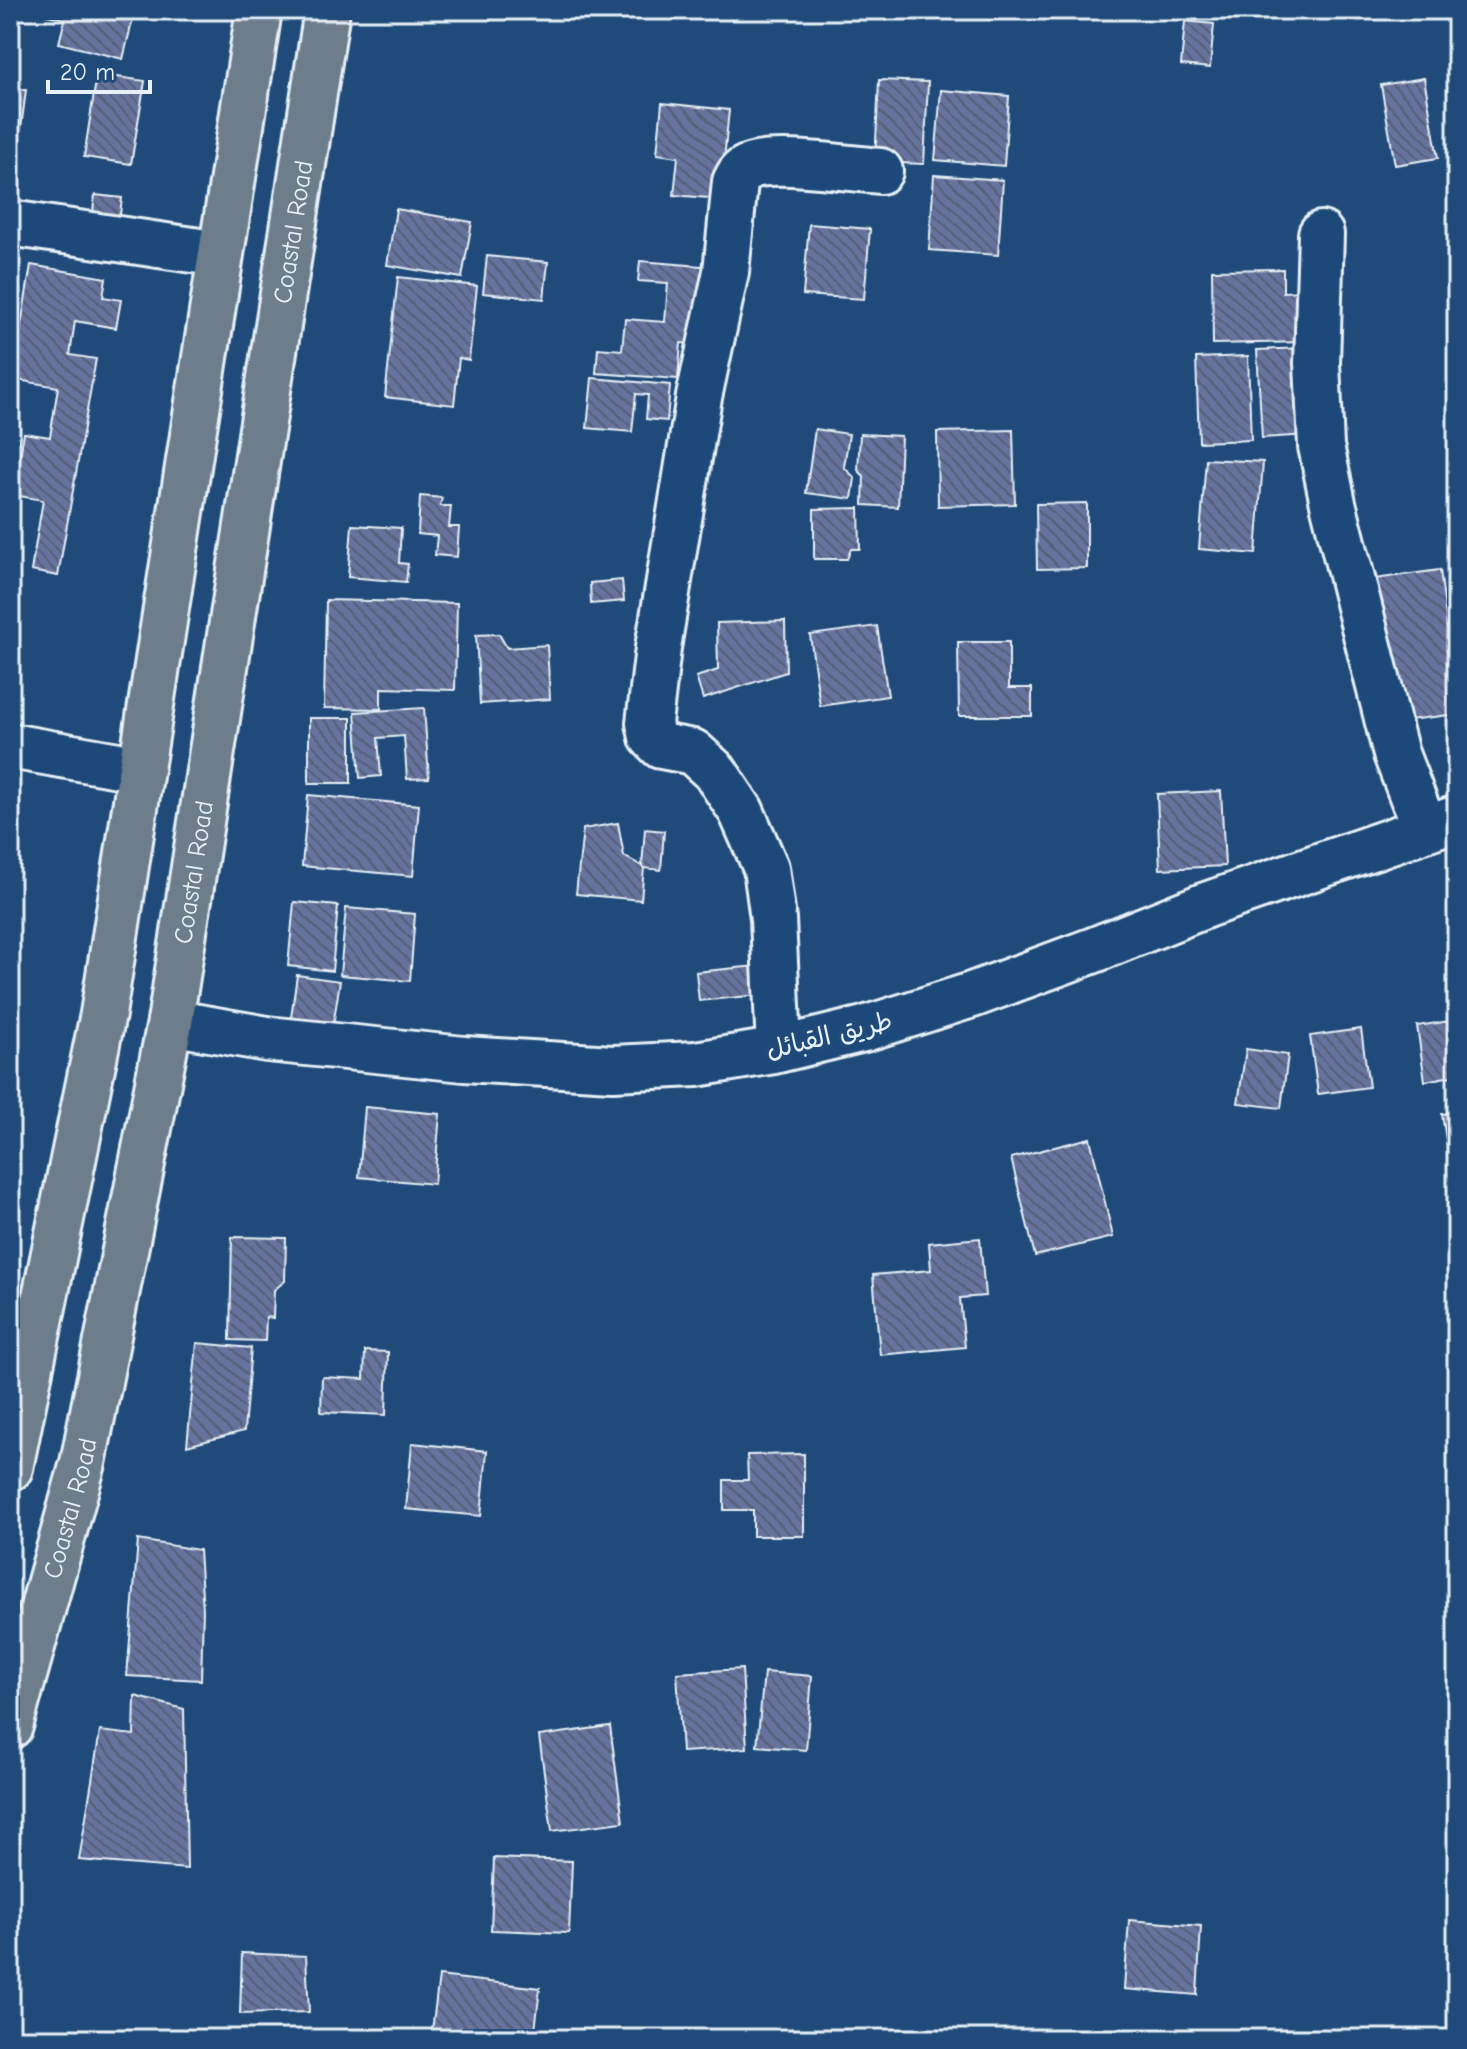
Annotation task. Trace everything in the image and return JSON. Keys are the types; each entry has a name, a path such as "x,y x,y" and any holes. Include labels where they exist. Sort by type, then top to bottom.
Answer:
{"highway":[{"path":"10,1468 103,1014 259,10"},
{"name":"Coastal Road","path":"10,1726 83,1463 170,1022 327,10"}],"street":[{"path":"779,1049 773,919 766,868 741,811 715,772 693,752 661,746 652,737 649,723 658,648 699,397 726,272 735,182 741,171 761,164 880,171"},
{"path":"10,223 220,254"},
{"path":"1321,234 1317,363 1321,446 1396,754 1441,823"},
{"path":"10,746 141,769"},
{"name":"طريق القبائل","path":"170,1022 267,1039 449,1058 613,1068 696,1064 864,1029 972,995 1206,905 1441,823"}],"building":[{"path":"39,10 135,10 123,59 59,43 65,19 38,13"},
{"path":"1185,21 1214,24 1210,68 1181,65"},
{"path":"97,74 145,81 131,164 84,157"},
{"path":"1424,78 1438,158 1395,165 1381,85"},
{"path":"879,80 928,82 924,164 875,162"},
{"path":"10,88 26,90 20,136 10,135"},
{"path":"941,90 1009,96 1004,166 935,160"},
{"path":"662,103 729,110 720,199 674,195 678,157 657,154"},
{"path":"934,175 1003,180 998,255 929,250"},
{"path":"95,195 122,198 118,231 91,227"},
{"path":"396,209 472,222 462,278 387,265"},
{"path":"809,224 870,229 864,299 803,295"},
{"path":"487,256 548,262 544,299 483,293"},
{"path":"640,261 713,267 707,346 681,343 678,379 596,373 598,348 622,350 625,319 665,322 668,283 638,281"},
{"path":"31,265 106,278 103,297 121,300 116,328 75,321 70,355 96,359 58,576 31,571 43,500 13,495 24,433 50,437 58,387 12,379"},
{"path":"1283,269 1283,292 1302,291 1303,342 1213,344 1212,270"},
{"path":"398,277 477,286 469,360 459,358 454,405 385,397"},
{"path":"1453,347 1457,347 1457,372 1451,372"},
{"path":"1304,348 1309,435 1262,438 1257,350"},
{"path":"1248,356 1251,440 1199,442 1196,358"},
{"path":"592,378 670,385 667,421 646,419 648,395 636,394 632,432 587,428"},
{"path":"815,429 849,434 844,467 855,478 852,499 806,493"},
{"path":"1013,430 1015,504 938,506 937,432"},
{"path":"860,434 901,436 898,507 863,505 864,476 858,470"},
{"path":"10,436 19,439 10,464"},
{"path":"1206,459 1263,462 1256,554 1199,549"},
{"path":"420,496 442,498 440,506 451,506 449,527 459,527 457,557 435,555 437,536 418,534"},
{"path":"1087,503 1087,568 1037,569 1036,504"},
{"path":"859,508 860,549 851,549 847,559 814,559 814,509"},
{"path":"352,525 401,528 399,563 408,564 406,582 348,577"},
{"path":"1440,570 1457,714 1393,722 1374,579"},
{"path":"622,580 624,601 591,604 590,583"},
{"path":"326,600 457,603 455,690 381,688 381,709 324,708"},
{"path":"785,621 786,672 703,699 696,677 718,670 717,623"},
{"path":"877,626 888,696 820,706 810,635"},
{"path":"499,634 507,648 547,645 550,699 480,704 476,635"},
{"path":"958,642 1009,642 1009,688 1032,688 1032,716 959,716"},
{"path":"424,708 429,778 407,779 404,736 378,738 381,776 360,778 355,712"},
{"path":"309,718 351,718 351,783 309,783"},
{"path":"1221,791 1225,866 1160,869 1157,794"},
{"path":"308,795 419,805 413,876 302,866"},
{"path":"618,823 624,856 642,866 645,829 664,831 661,870 644,868 641,900 576,894 583,829"},
{"path":"294,902 338,906 332,971 288,966"},
{"path":"346,908 415,914 410,981 340,975"},
{"path":"766,965 769,994 699,1001 696,972"},
{"path":"297,975 340,981 331,1039 289,1032"},
{"path":"1457,1020 1457,1075 1425,1081 1417,1026"},
{"path":"1361,1029 1369,1087 1318,1094 1310,1036"},
{"path":"1246,1049 1288,1055 1281,1108 1238,1103"},
{"path":"365,1107 440,1114 434,1184 359,1177"},
{"path":"1457,1112 1457,1170 1451,1171 1442,1114"},
{"path":"1090,1138 1113,1237 1035,1256 1011,1158"},
{"path":"232,1237 286,1238 285,1281 274,1290 273,1318 266,1317 265,1341 230,1340"},
{"path":"980,1238 985,1296 960,1298 965,1347 880,1355 873,1275 931,1270 929,1243"},
{"path":"197,1343 251,1348 244,1431 187,1446"},
{"path":"365,1351 388,1352 386,1415 321,1412 322,1377 364,1379"},
{"path":"412,1443 487,1451 481,1516 406,1509"},
{"path":"804,1454 804,1536 753,1536 753,1510 724,1510 724,1480 748,1480 747,1455"},
{"path":"138,1540 199,1550 203,1610 201,1680 127,1676"},
{"path":"742,1669 747,1748 682,1752 677,1673"},
{"path":"764,1672 812,1676 806,1750 757,1746"},
{"path":"135,1696 184,1709 187,1869 79,1860 100,1731 134,1735"},
{"path":"610,1726 623,1822 552,1831 539,1736"},
{"path":"494,1858 572,1861 569,1933 491,1930"},
{"path":"1129,1920 1201,1926 1197,1995 1124,1989"},
{"path":"242,1953 306,1956 309,2012 240,2014"},
{"path":"439,1976 540,1988 534,2039 431,2039"},
{"path":"1138,2033 1203,2033 1203,2039 1138,2039"}]}
